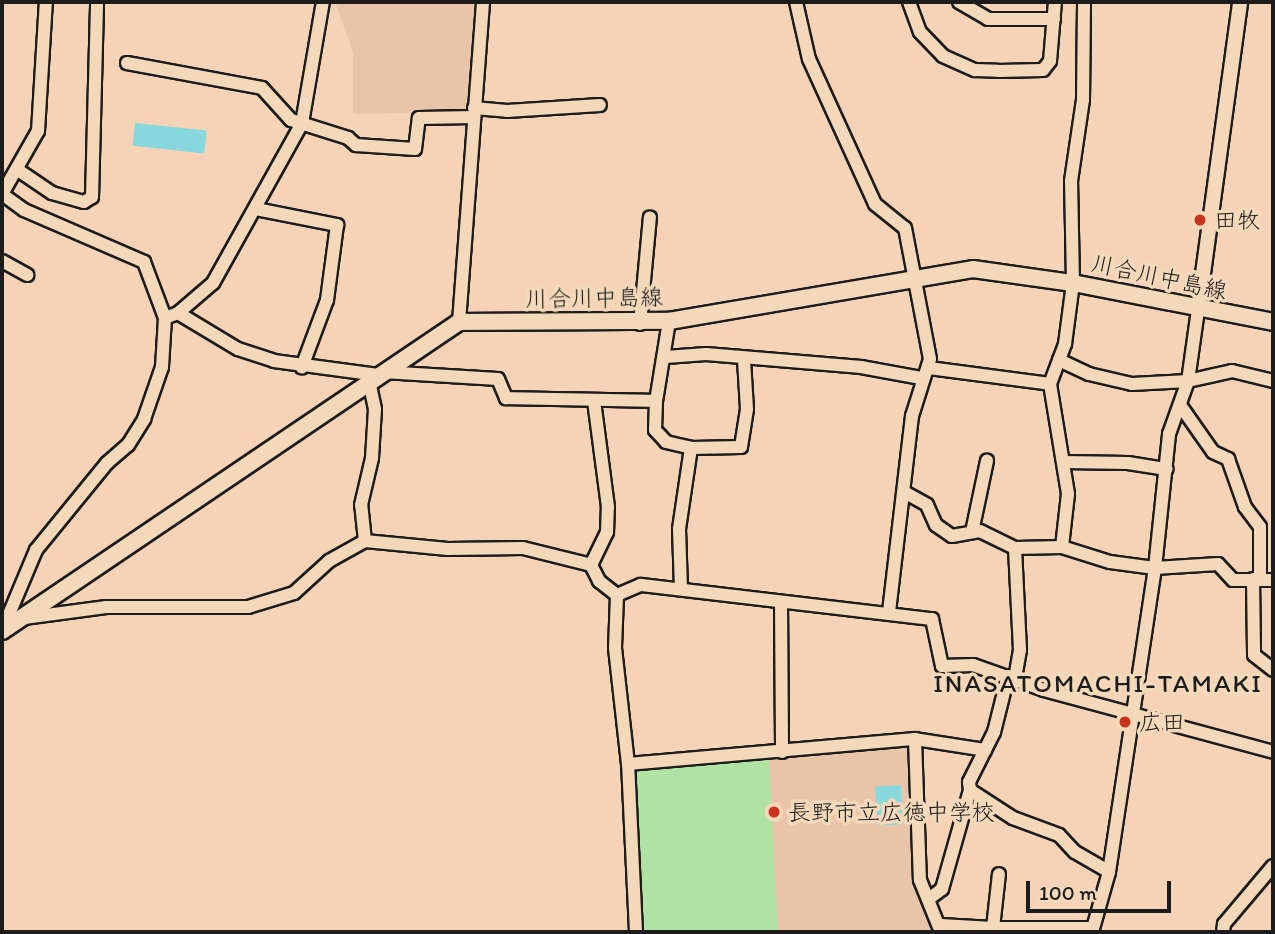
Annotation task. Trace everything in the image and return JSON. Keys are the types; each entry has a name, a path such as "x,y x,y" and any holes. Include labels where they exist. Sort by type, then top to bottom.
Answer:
{"main road":[{"name":"川合川中島線","path":"458,322 640,324 973,269 1073,283 1198,310 1273,322"},
{"path":"2,631 458,322"}],"street":[{"path":"2,631 36,550 107,463 128,445 148,411 162,367 164,317 144,262 24,210 2,194 38,131 43,112 46,2"},
{"path":"18,170 52,193 84,202 92,197 97,2"},
{"path":"164,317 178,313 213,283 302,123 323,2"},
{"path":"458,322 483,2"},
{"path":"796,2 809,59 870,195 875,204 905,228 914,278 925,373 912,416 889,611"},
{"path":"909,2 911,13 929,43 943,56 975,70 1043,70 1050,61 1055,2"},
{"path":"959,2 988,19 1054,19"},
{"path":"1062,547 1068,494 1049,384 1059,360 1073,283 1070,181 1083,100 1084,2"},
{"path":"915,739 920,880 930,898 941,929 1092,930 1110,872 1130,714 1155,568 1169,434 1188,381 1240,2"},
{"path":"127,63 262,88 271,94 283,115 356,145 415,149 419,118 600,105"},
{"path":"256,209 337,225 327,300 302,367"},
{"path":"640,324 650,217"},
{"path":"4,268 27,275"},
{"path":"178,313 238,349 302,367 377,376 498,379 506,398 656,401"},
{"path":"669,321 666,357 656,401 656,430 666,442 691,448 741,447 747,409 744,360"},
{"path":"666,357 706,354 744,360 861,367 1049,384"},
{"path":"1059,360 1089,374 1132,384 1188,381 1232,372 1273,381"},
{"path":"365,541 361,505 372,458 377,376"},
{"path":"591,565 607,532 608,508 594,401"},
{"path":"1180,405 1213,452 1228,459 1245,507 1260,527 1254,655 1273,670"},
{"path":"681,589 679,529 691,448"},
{"path":"972,532 987,461"},
{"path":"1063,462 1128,463 1167,469"},
{"path":"904,492 927,505 936,525 952,536 980,531 1015,548 1062,547 1110,562 1155,568 1218,564 1233,580 1273,580"},
{"path":"17,620 106,607 248,607 294,593 329,561 365,541 449,549 523,548 591,565 599,581 617,595"},
{"path":"930,898 942,888 970,790 969,782 985,750 1020,650 1015,548"},
{"path":"617,595 641,585 781,602 889,611 932,619 942,666 973,665 1130,714 1273,752"},
{"path":"617,595 615,648 628,764 636,932"},
{"path":"781,602 782,752"},
{"path":"628,764 915,739 985,750"},
{"path":"970,790 1013,818 1059,835 1075,852 1110,872"},
{"path":"1223,932 1224,924 1273,866"},
{"path":"993,928 999,874"}],"shaded area":[{"path":"335,2 479,2 470,112 353,114 353,52"},
{"name":"長野市立広徳中学校","path":"910,743 915,856 937,932 641,932 633,769"}],"green space":[{"path":"769,760 778,932 644,932 635,767"}],"water":[{"path":"135,123 207,131 204,153 133,146"},
{"path":"901,785 904,824 878,826 875,787"}],"place":[{"name":"田牧","path":"1200,220"},
{"name":"広田","path":"1125,722"},
{"name":"長野市立広徳中学校","path":"774,812"}],"district":[{"name":"INASATOMACHI-TAMAKI","path":"1098,684"}]}
